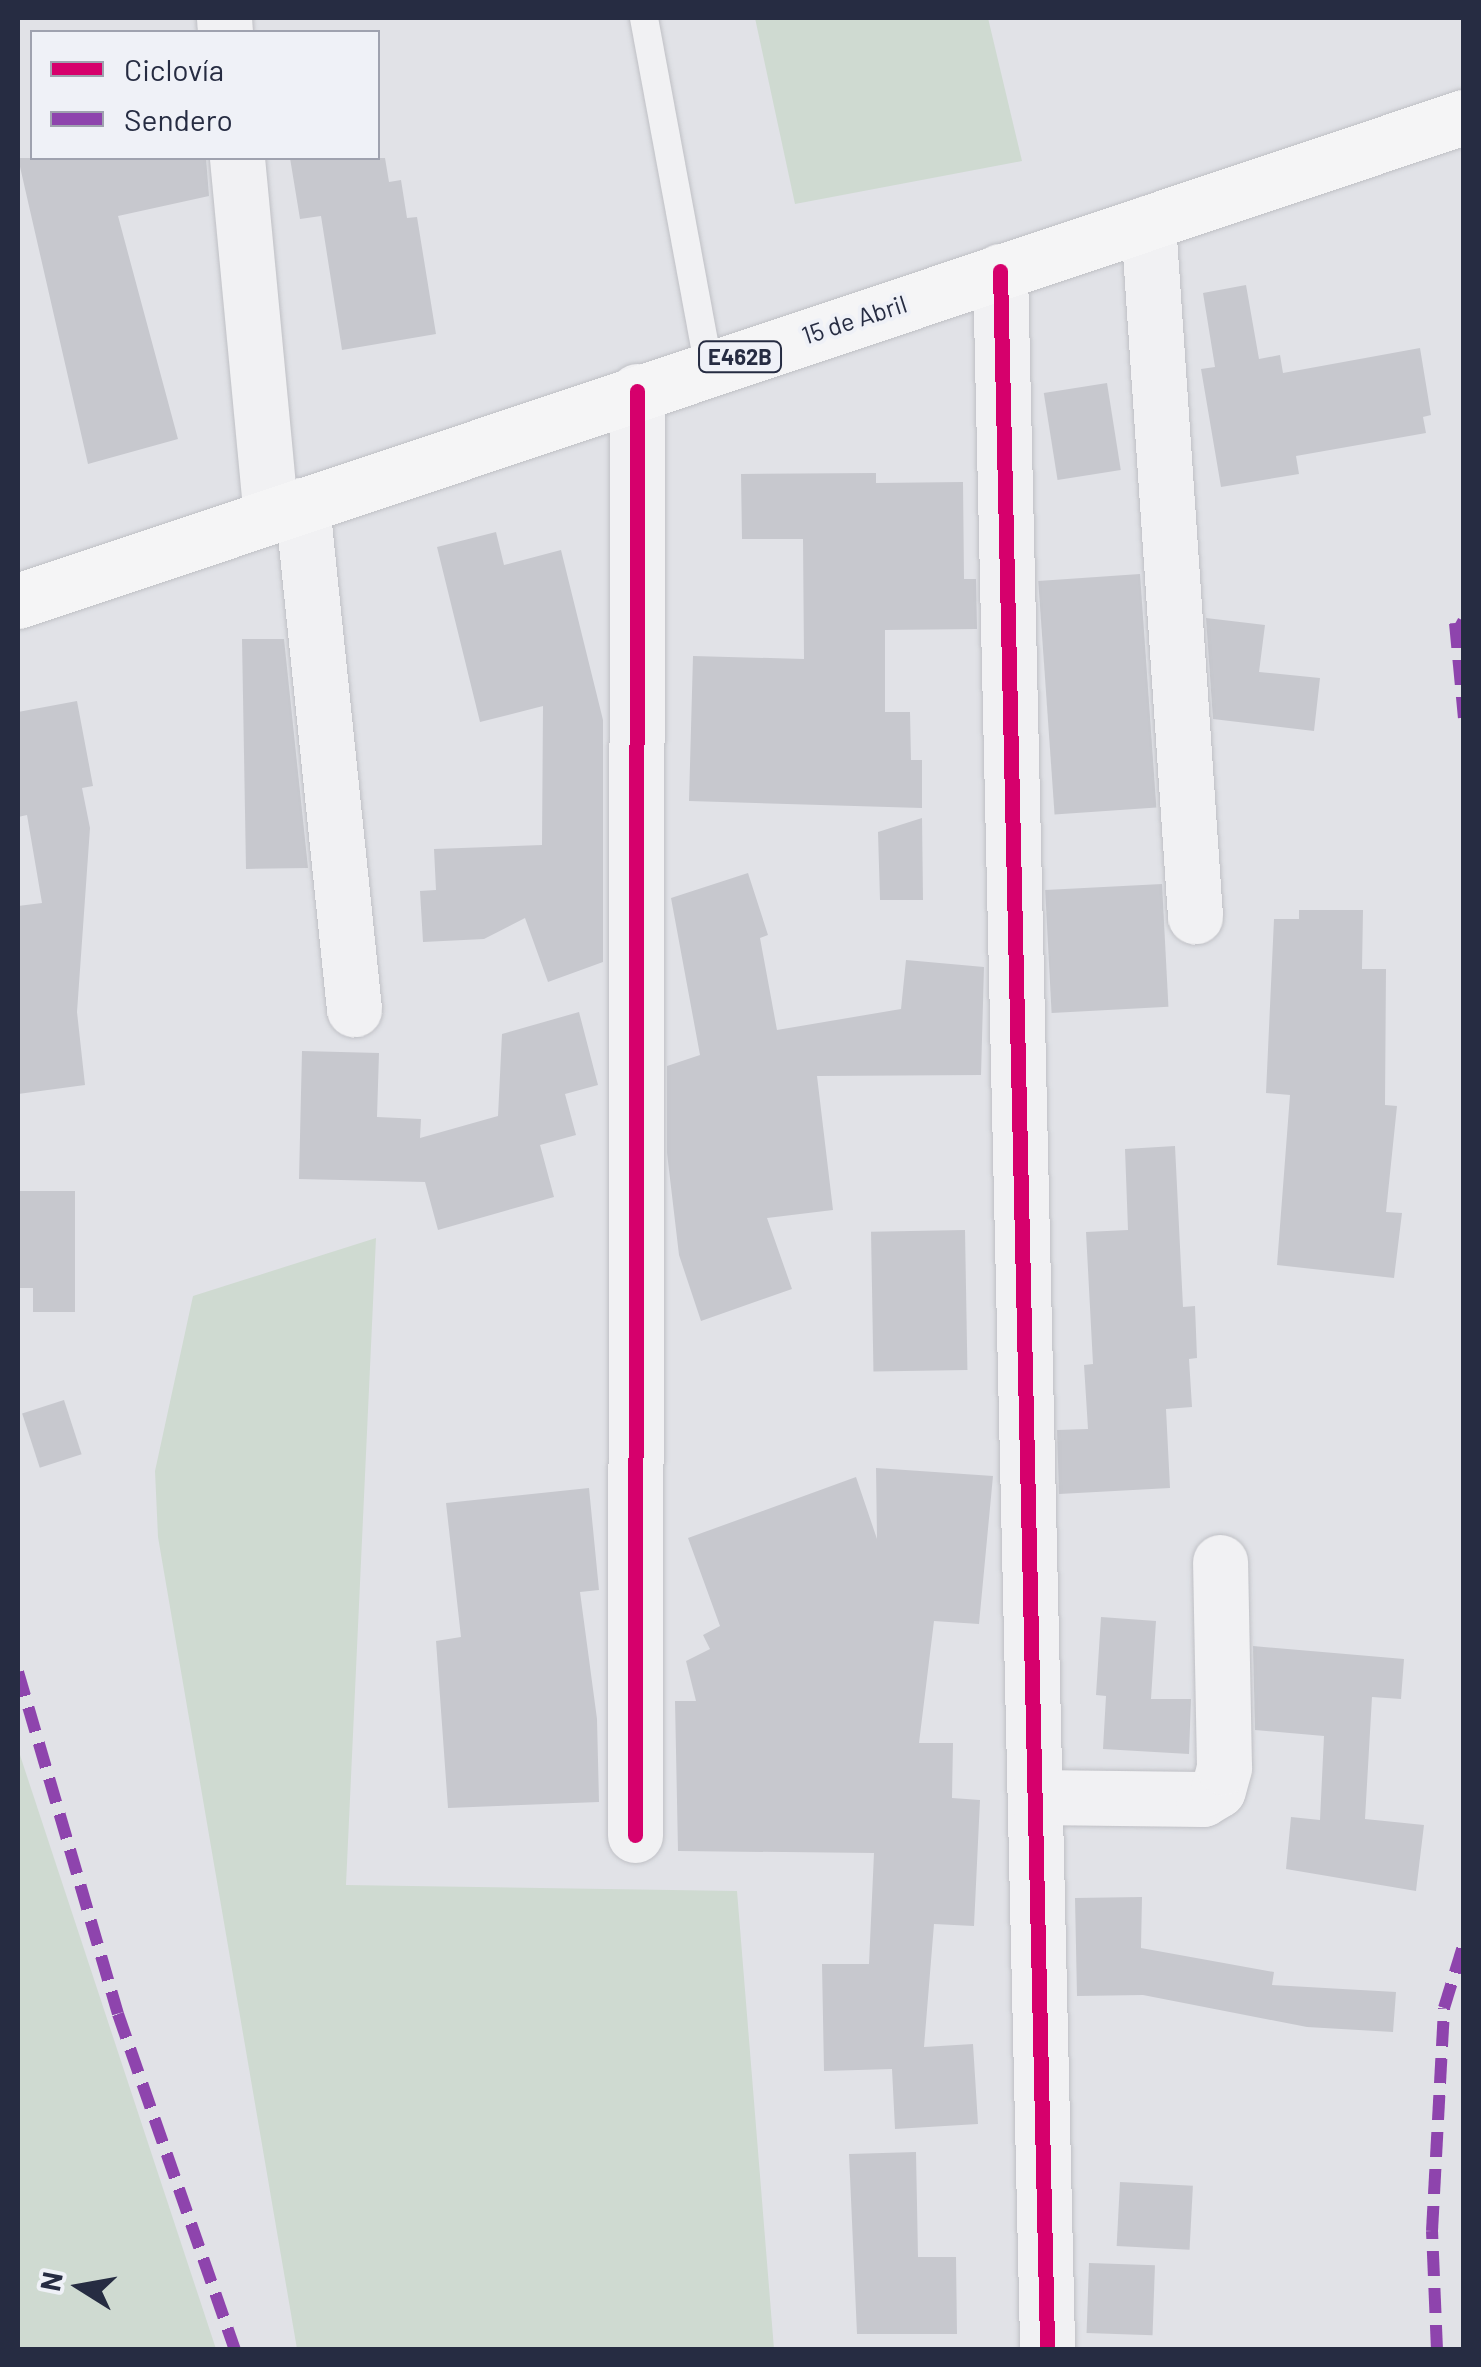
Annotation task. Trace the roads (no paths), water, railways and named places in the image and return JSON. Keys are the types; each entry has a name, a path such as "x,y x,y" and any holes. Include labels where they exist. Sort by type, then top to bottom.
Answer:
{"main road":[{"name":"15 de Abril","path":"18,601 1464,117"}],"street":[{"path":"237,160 354,1009"},
{"path":"1148,223 1195,916"},
{"path":"1000,270 1047,2350"},
{"path":"634,1835 637,391"},
{"path":"1035,1797 1203,1800 1218,1790 1224,1767 1220,1562"}],"lane":[{"path":"644,18 709,368"}]}
